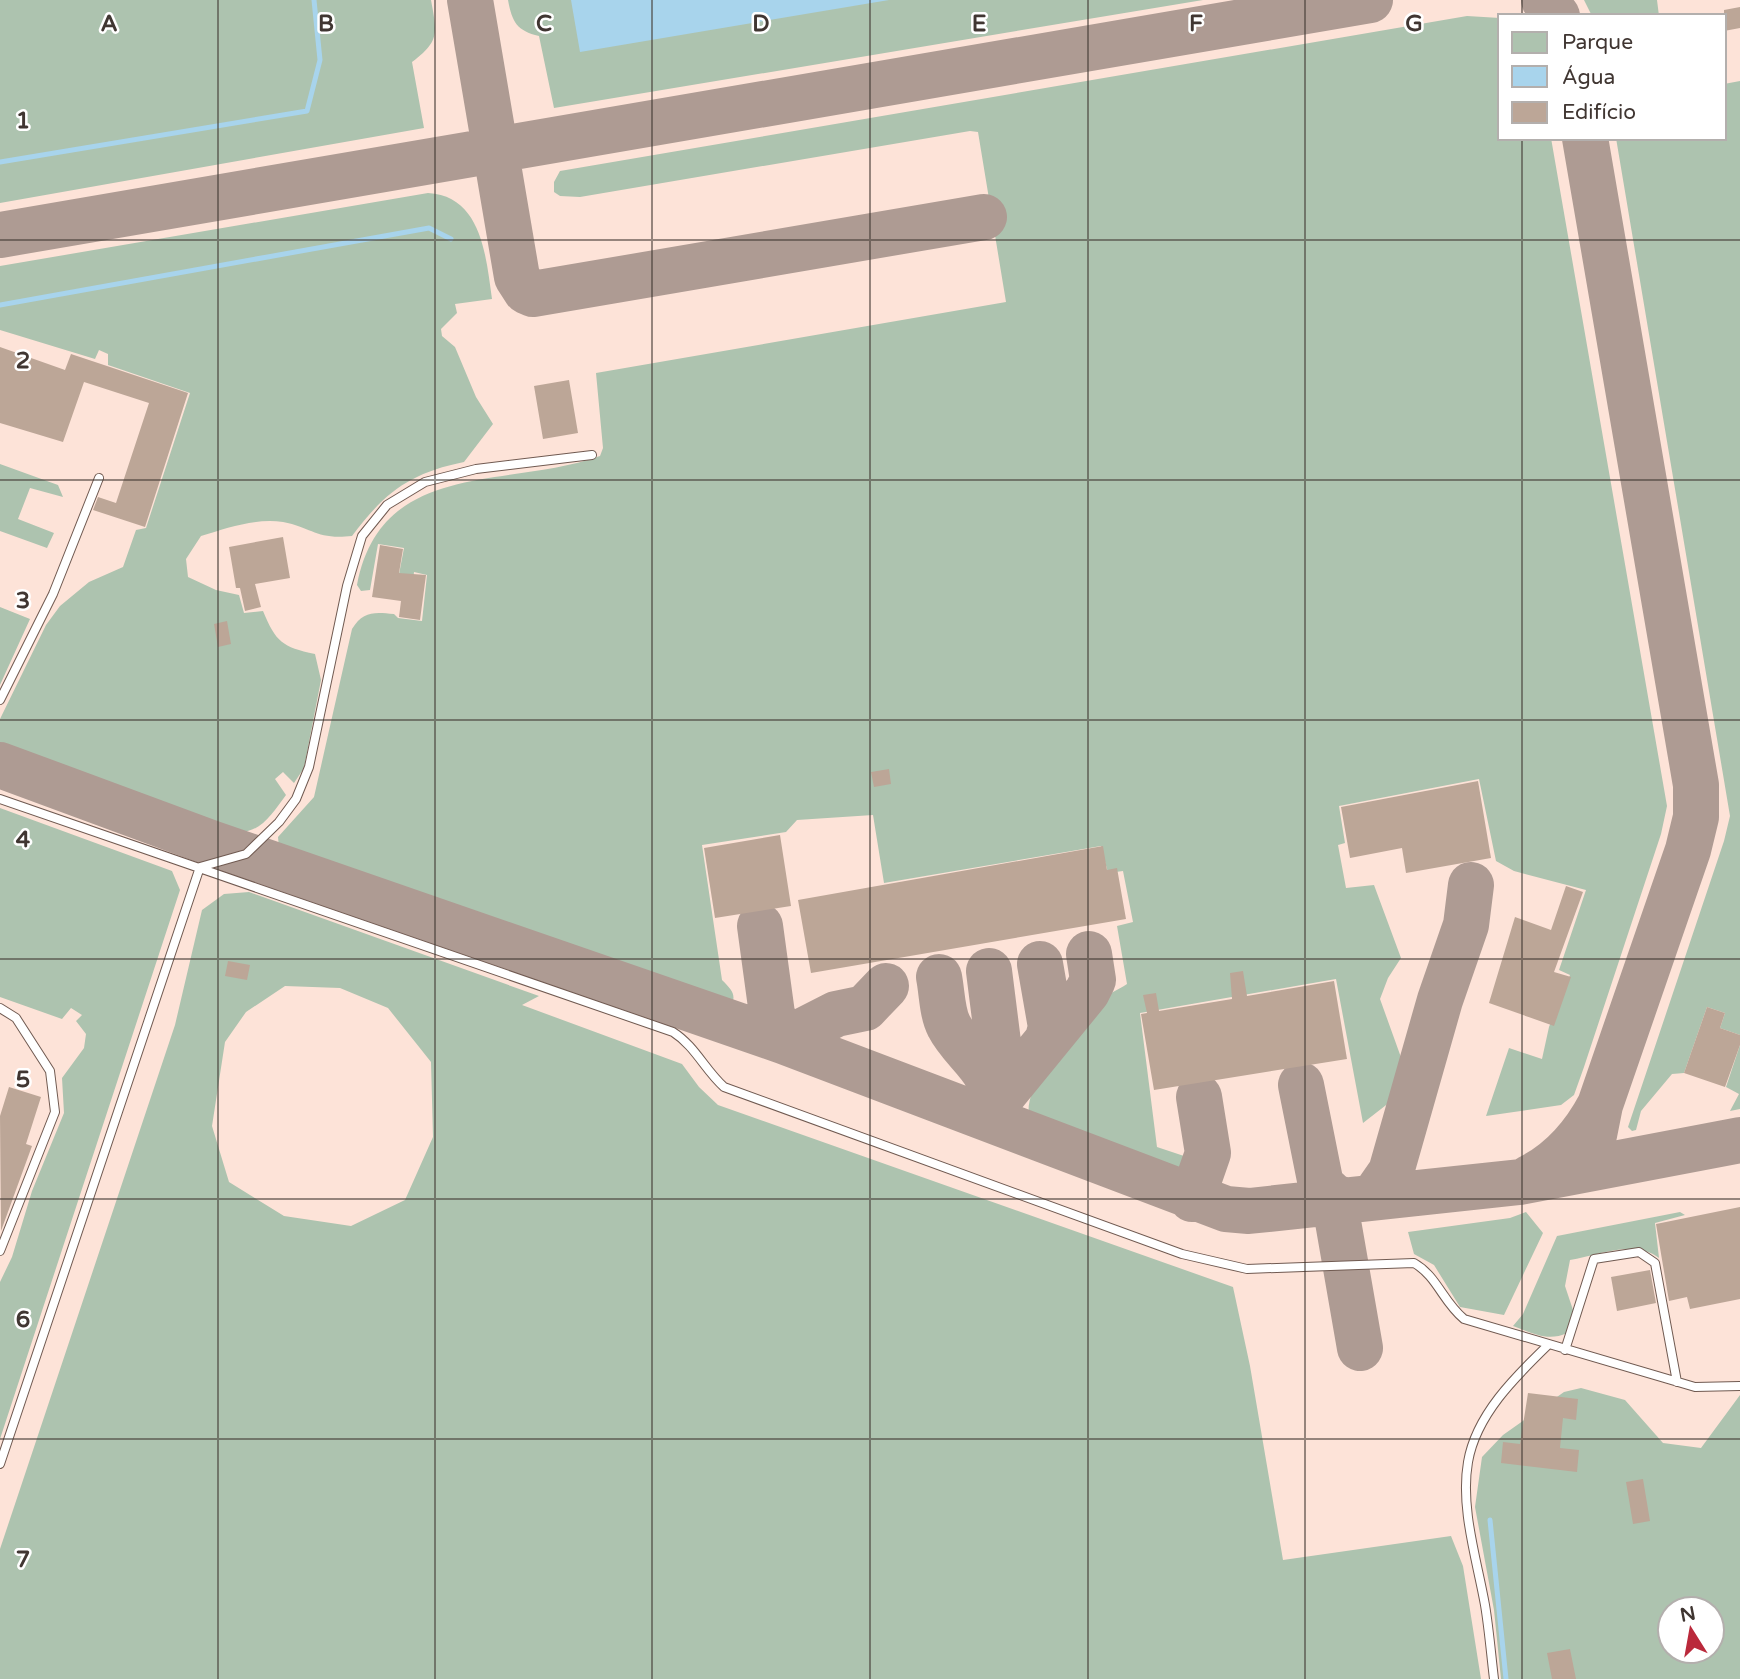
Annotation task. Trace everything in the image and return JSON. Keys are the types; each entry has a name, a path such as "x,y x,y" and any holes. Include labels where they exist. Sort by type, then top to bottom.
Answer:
{"lane":[{"path":"200,867 246,855 279,822 296,799 309,767 347,586 362,536 387,505 425,482 476,469 592,455"},
{"path":"0,700 53,594 99,478"},
{"path":"0,799 673,1032 686,1040 711,1075 724,1087 1182,1254 1247,1269 1414,1263 1428,1271 1448,1306 1464,1319 1695,1387 1740,1386"},
{"path":"0,1464 200,867"},
{"path":"0,1008 16,1018 50,1071 55,1112 0,1251"},
{"path":"1565,1350 1594,1259 1639,1252 1655,1263 1677,1382"},
{"path":"1494,1679 1486,1609 1468,1513 1468,1463 1476,1439 1507,1385 1548,1345"}],"green space":[{"path":"0,0 431,0 434,36 428,48 412,62 424,128 0,203"},
{"path":"508,0 1203,0 554,108 539,36 525,31 517,24 511,14"},
{"path":"1584,0 1657,0 1659,14 1591,14"},
{"path":"1467,16 1498,18 1498,140 1551,140 1667,806 1661,834 1574,1095 1561,1105 1486,1116 1509,1048 1542,1059 1549,1027 1570,975 1559,970 1586,890 1514,871 1496,861 1479,779 1339,806 1345,843 1338,845 1346,888 1374,885 1401,958 1388,978 1380,999 1407,1074 1390,1102 1363,1123 1336,979 1140,1013 1157,1147 1190,1158 1182,1179 1177,1180 1030,1121 1032,1091 1063,1039 1088,1010 1105,996 1127,984 1117,926 1133,922 1123,871 1108,873 1101,846 884,883 873,815 797,820 786,832 702,845 722,980 731,990 733,997 730,1009 279,848 278,837 314,797 352,629 360,619 375,613 394,614 398,618 422,621 427,575 414,572 412,591 396,590 404,548 378,544 370,590 361,591 357,585 371,544 392,516 420,497 453,485 564,466 600,456 603,448 596,373 1006,302 978,132 970,131 580,197 560,196 554,192 554,182 560,171"},
{"path":"1740,81 1740,1035 1720,1028 1725,1013 1707,1007 1684,1073 1672,1074 1641,1111 1636,1130 1632,1131 1628,1127 1730,816 1616,140 1726,140 1726,84"},
{"path":"428,193 446,197 460,205 478,231 483,248 492,299 455,304 457,313 441,329 442,336 455,347 476,397 493,424 464,462 428,472 400,487 376,507 352,536 323,535 283,522 252,523 201,536 186,559 188,577 216,590 239,595 244,613 263,611 272,630 282,642 295,649 315,654 321,680 304,768 294,783 283,772 275,779 286,795 275,810 258,827 233,832 0,751 0,719 46,625 60,606 89,582 123,567 136,530 146,528 190,393 108,365 108,354 99,350 95,359 0,330 0,266"},
{"path":"0,464 58,485 63,497 30,488 18,519 54,533 47,548 0,531"},
{"path":"0,607 30,619 0,685"},
{"path":"0,808 172,871 180,890 0,1439 0,1282 12,1257 32,1191 64,1113 62,1078 84,1048 86,1034 76,1021 82,1015 71,1008 62,1019 0,997"},
{"path":"249,892 539,996 522,1005 682,1064 699,1087 718,1105 1233,1287 1250,1366 1283,1560 1451,1536 1463,1566 1481,1679 0,1679 0,1549 175,1025 202,910 224,894","holes":["285,986 340,988 388,1008 431,1062 433,1137 405,1200 351,1226 284,1216 229,1182 212,1126 225,1042 246,1012"]},
{"path":"1740,1045 1740,1109 1730,1111 1739,1094 1726,1087"},
{"path":"1526,1212 1543,1233 1504,1315 1460,1307 1434,1265 1414,1254 1408,1232 1510,1218"},
{"path":"1680,1212 1685,1215 1655,1223 1659,1258 1649,1252 1628,1249 1570,1260 1565,1286 1574,1313 1567,1333 1547,1337 1513,1326 1523,1314 1557,1236"},
{"path":"1581,1388 1625,1400 1663,1443 1701,1448 1740,1395 1740,1679 1501,1679 1494,1610 1475,1507 1482,1457 1503,1435 1564,1392"}],"water":[{"path":"571,0 889,0 580,52"}],"building":[{"path":"1740,7 1740,28 1726,31 1724,10"},
{"path":"0,347 65,370 71,354 188,393 145,527 93,510 98,497 116,503 149,403 84,382 63,442 0,423"},
{"path":"569,380 578,433 543,439 534,386"},
{"path":"283,537 290,578 255,584 261,607 245,611 240,588 236,588 229,547"},
{"path":"380,545 403,549 399,573 426,575 420,620 399,617 401,601 372,597"},
{"path":"227,621 231,644 218,647 214,624"},
{"path":"889,769 891,784 874,787 871,772"},
{"path":"1478,781 1491,858 1406,873 1402,848 1350,858 1341,807"},
{"path":"780,835 791,906 715,918 704,848"},
{"path":"1103,846 1107,870 1117,868 1126,919 811,973 798,900"},
{"path":"1566,886 1583,892 1554,972 1571,977 1554,1026 1489,1003 1515,917 1551,930"},
{"path":"228,961 250,965 247,980 225,976"},
{"path":"1243,971 1247,996 1334,981 1347,1059 1154,1090 1141,1014 1147,1013 1143,995 1156,993 1159,1011 1232,999 1230,973"},
{"path":"1707,1007 1725,1013 1720,1028 1740,1035 1740,1045 1725,1087 1684,1073"},
{"path":"9,1087 41,1097 26,1144 32,1146 1,1231 0,1116"},
{"path":"1740,1207 1740,1299 1690,1309 1687,1297 1669,1301 1656,1224"},
{"path":"1650,1270 1656,1303 1617,1311 1611,1277"},
{"path":"1528,1393 1578,1399 1576,1420 1563,1418 1560,1448 1579,1450 1577,1472 1501,1463 1503,1442 1520,1444"},
{"path":"1643,1479 1650,1521 1633,1524 1626,1482"},
{"path":"1570,1649 1576,1679 1552,1679 1547,1653"}],"waterway":[{"path":"0,162 307,111 320,60 314,0"},
{"path":"0,305 429,228 451,239"},
{"path":"1490,1520 1506,1679"}],"taxiway":[{"path":"470,0 517,277 526,291 533,294 984,217"},
{"path":"0,235 1370,0"},
{"path":"1544,0 1555,14"},
{"path":"1585,140 1696,785 1696,817 1688,850 1600,1105"},
{"path":"0,765 211,843 783,1041 1226,1209 1249,1211 1520,1182 1740,1140"},
{"path":"1375,1195 1391,1172 1440,1000 1466,925 1471,885"},
{"path":"760,926 772,1014 783,1041 836,1014 865,1008 886,986"},
{"path":"993,1107 1087,992 1093,980 1089,954"},
{"path":"1040,964 1051,1027 1048,1038"},
{"path":"989,971 1002,1074 1000,1100"},
{"path":"939,977 949,1026 990,1083 993,1107 981,1114"},
{"path":"1301,1085 1321,1185 1342,1200 1336,1210"},
{"path":"1192,1199 1208,1153 1199,1097"},
{"path":"1529,1178 1541,1172 1570,1148 1600,1105 1594,1135"},
{"path":"1325,1201 1336,1210 1360,1348"}]}
